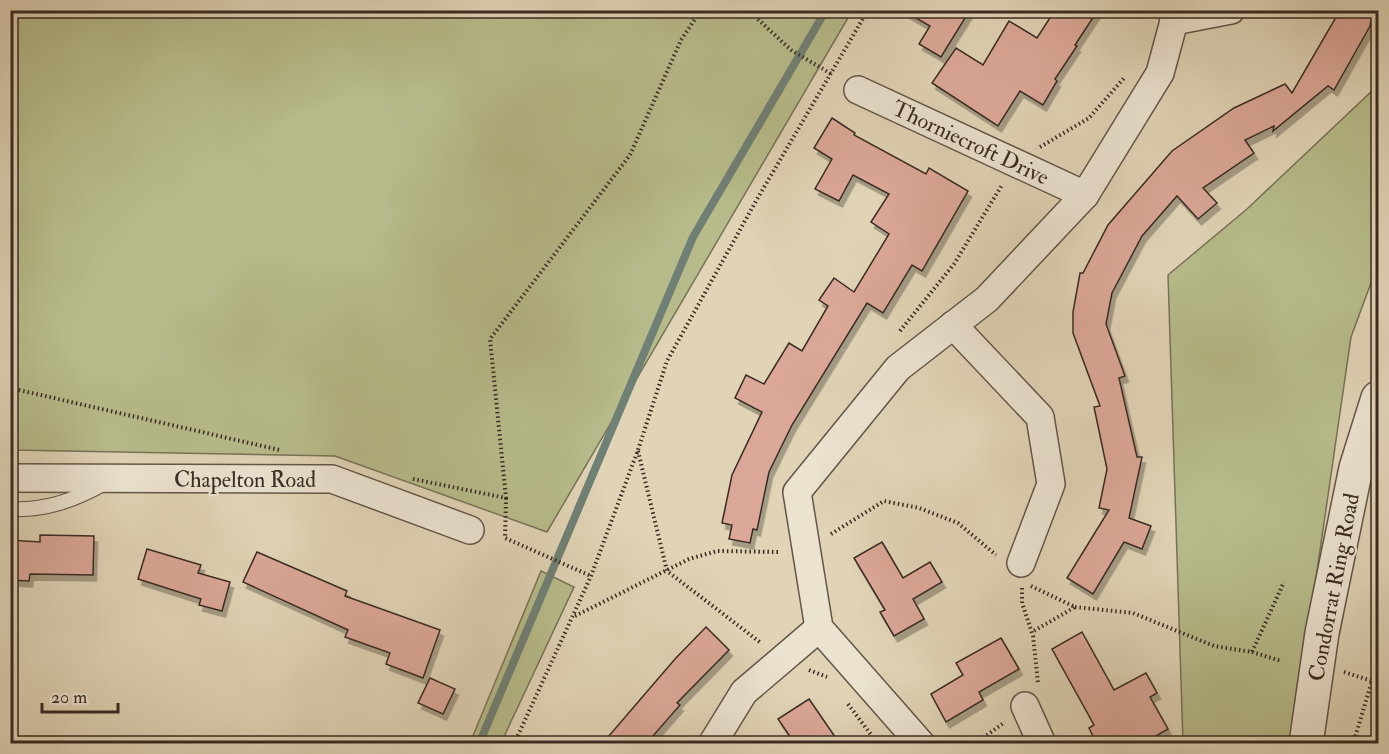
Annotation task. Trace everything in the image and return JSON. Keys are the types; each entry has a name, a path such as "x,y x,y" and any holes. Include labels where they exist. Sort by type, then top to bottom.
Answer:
{"street":[{"path":"921,744 819,628 797,492 898,368 987,299 1085,195 1160,73 1173,16 1231,10"},
{"name":"Thorniecroft Drive","path":"858,90 1085,195"},
{"path":"953,325 1040,417 1051,484 1011,562"},
{"name":"Condorrat Ring Road","path":"1306,744 1322,633 1356,468 1378,398"},
{"path":"1356,468 1378,440"},
{"name":"Chapelton Road","path":"10,477 333,479 470,530"},
{"path":"712,744 744,692 819,628"},
{"path":"1025,706 1042,744"}],"lane":[{"path":"10,509 33,511 79,498 113,478"}],"path":[{"path":"591,576 505,538 506,498 490,339 630,155 681,40 701,10"},
{"path":"748,10 791,50 858,90"},
{"path":"514,744 591,576 638,450 667,361 756,201 832,75 868,10"},
{"path":"894,339 954,264 1016,162 1089,118 1127,74"},
{"path":"10,388 289,452"},
{"path":"638,450 667,571 782,660 828,678"},
{"path":"403,477 506,498"},
{"path":"574,617 689,559 717,551 807,551 884,501 920,508 958,523 1011,562"},
{"path":"958,744 961,741 980,740 1039,695 1032,632 1022,603 1022,581 1075,607 1133,613 1214,646 1252,652 1281,661"},
{"path":"1252,652 1284,582"},
{"path":"1032,632 1075,607"},
{"path":"1344,672 1372,681 1353,744"},
{"path":"842,696 878,744"}],"green space":[{"path":"11,10 852,11 547,532 335,456 11,450"},
{"path":"1378,74 1378,264 1351,337 1292,743 1183,743 1168,275 1247,209 1375,88"},
{"path":"541,571 574,587 501,743 470,743"}],"building":[{"path":"902,10 970,10 941,57 919,44 930,26"},
{"path":"1055,10 1098,10 1055,79 1057,81 1043,105 1020,91 998,126 932,83 956,48 983,65 1009,21 1037,38"},
{"path":"1337,10 1373,10 1370,26 1334,90 1328,86 1273,131 1274,126 1245,140 1254,153 1203,188 1217,203 1198,219 1177,196 1142,236 1112,293 1106,324 1125,376 1119,378 1137,457 1142,457 1129,518 1151,526 1142,549 1124,542 1093,594 1067,578 1109,510 1099,508 1107,469 1094,407 1100,406 1073,333 1073,312 1080,273 1083,273 1108,225 1172,151 1234,108 1285,84 1292,93 1335,19"},
{"path":"832,118 855,133 854,135 926,174 929,168 968,191 922,271 912,265 883,313 867,303 792,425 769,472 757,530 753,529 750,543 729,539 732,525 722,523 732,475 762,412 735,398 746,375 764,384 789,343 802,351 828,306 819,300 834,278 854,292 889,234 871,222 889,194 853,175 839,201 815,189 832,159 814,148"},
{"path":"40,535 94,536 93,575 30,574 29,581 10,580 10,540 40,542"},
{"path":"882,542 903,578 930,562 942,582 913,599 924,619 894,636 880,612 885,610 854,558"},
{"path":"147,549 201,565 198,573 230,582 222,611 199,605 201,599 138,579"},
{"path":"257,552 347,591 345,596 440,630 423,678 386,664 390,653 345,637 348,630 243,582"},
{"path":"706,627 729,650 677,703 680,705 646,744 602,744 675,659"},
{"path":"1082,632 1114,690 1146,673 1157,693 1150,697 1168,729 1142,744 1097,744 1089,728 1094,725 1052,649"},
{"path":"1001,638 1019,669 979,692 983,700 946,722 931,694 963,675 956,663"},
{"path":"430,678 455,689 443,714 418,703"},
{"path":"809,699 840,744 795,744 778,719"}],"waterway":[{"path":"479,744 693,237 826,10"}]}
